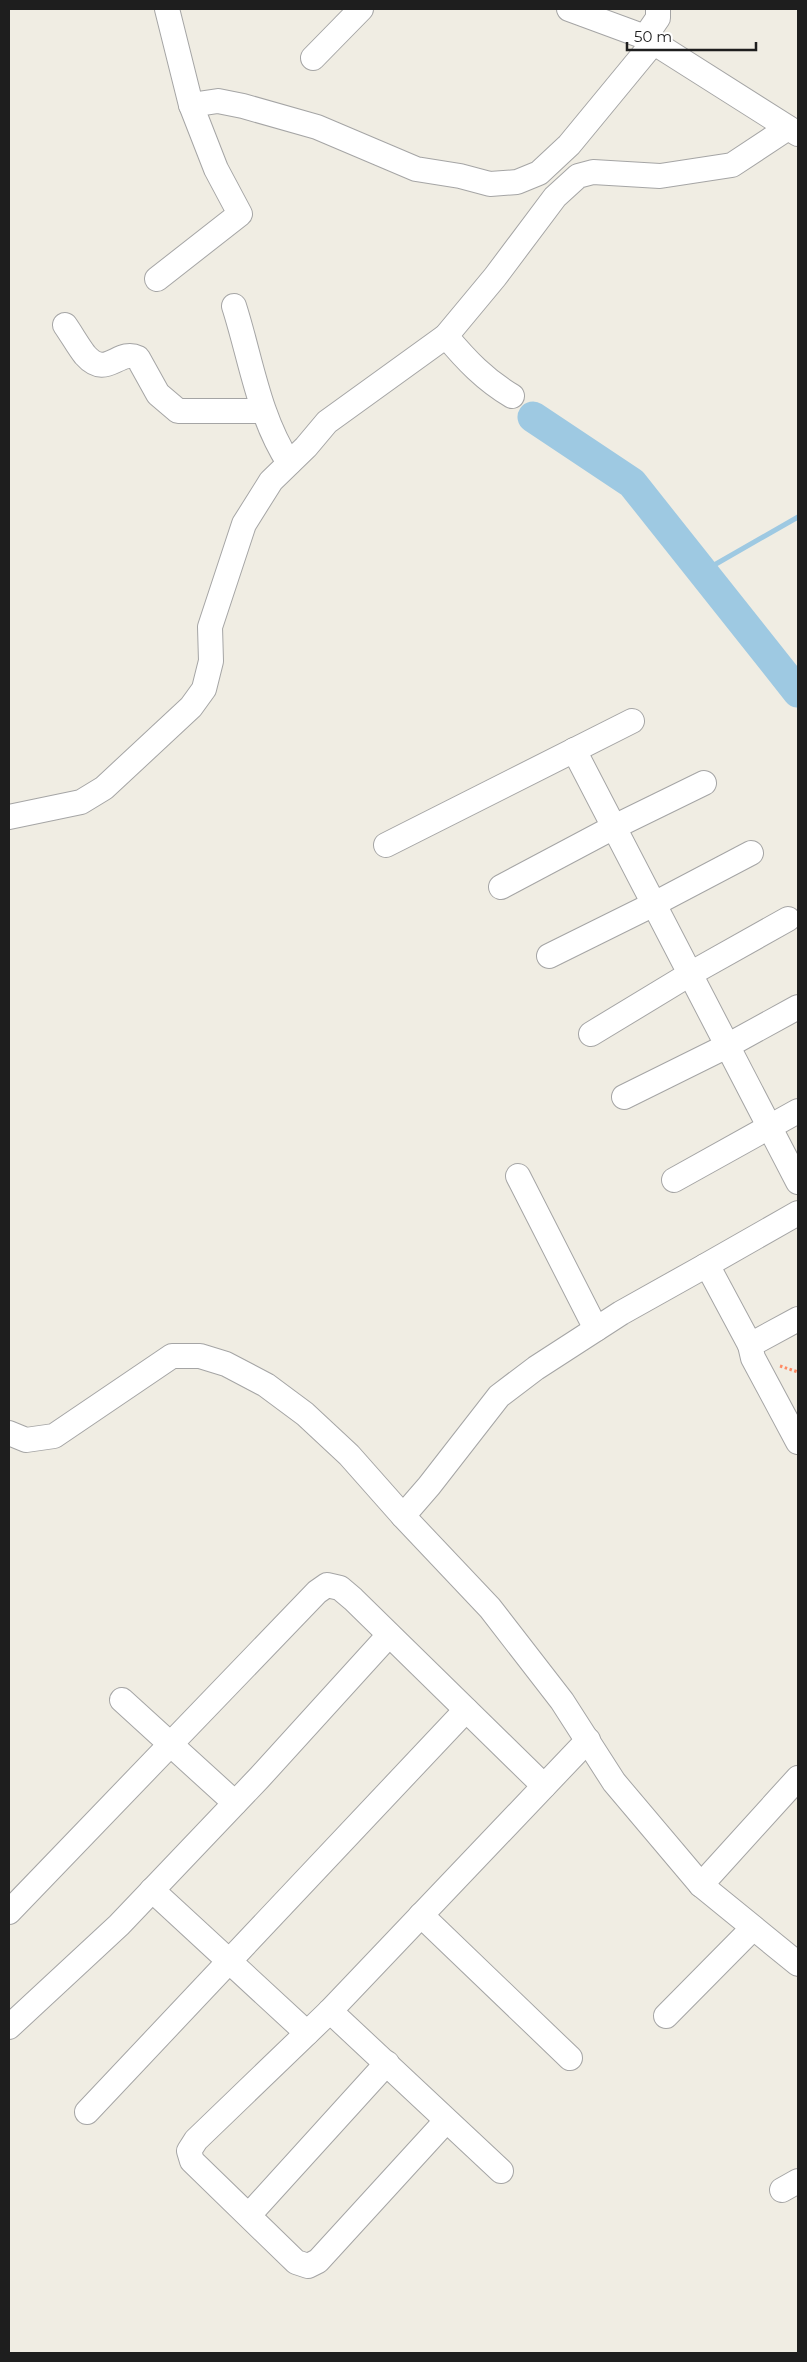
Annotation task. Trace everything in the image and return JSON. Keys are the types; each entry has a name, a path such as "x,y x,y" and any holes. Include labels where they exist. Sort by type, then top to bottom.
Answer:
{"street":[{"path":"157,279 240,214 216,169 191,105 167,9"},
{"path":"313,58 360,9"},
{"path":"9,818 81,802 104,788 191,706 204,689 211,661 210,627 244,524 271,481 306,447 328,422 446,336 495,277 555,196 578,176 593,172 660,176 732,165 793,131 653,26 569,9"},
{"path":"191,105 218,100 317,127 416,169 460,176 490,184 517,182 539,173 569,145 653,26"},
{"path":"234,306 263,410 280,450 289,463"},
{"path":"65,325 86,356 100,365 108,366 124,356 132,355 138,358 158,394 178,411 263,410"},
{"path":"446,336 473,368 492,384 512,396"},
{"path":"386,845 632,721"},
{"path":"574,750 798,1182"},
{"path":"501,887 614,827 704,783"},
{"path":"549,956 751,853"},
{"path":"591,1034 690,974 788,919"},
{"path":"624,1097 728,1046 798,1007"},
{"path":"674,1180 798,1111"},
{"path":"518,1176 596,1329"},
{"path":"403,1516 499,1396 536,1368 666,1286 798,1214"},
{"path":"705,1266 712,1274 750,1344 753,1358 798,1442"},
{"path":"750,1344 798,1319"},
{"path":"9,1433 26,1440 54,1436 172,1356 200,1356 226,1364 266,1385 305,1414 349,1454 403,1516 490,1608 562,1701 614,1782 701,1886 798,1964"},
{"path":"9,1912 169,1743 317,1592 327,1585 340,1588 544,1786"},
{"path":"9,2027 119,1925 235,1803 389,1635"},
{"path":"122,1700 235,1803"},
{"path":"87,2112 466,1710"},
{"path":"446,2121 318,2261 308,2266 296,2262 192,2161 189,2151 196,2140 330,2011 588,1740"},
{"path":"701,1886 798,1778"},
{"path":"152,1890 230,1960 307,2034"},
{"path":"421,1915 570,2058"},
{"path":"666,2016 753,1928"},
{"path":"330,2011 501,2171"},
{"path":"249,2215 387,2063"}],"waterway":[{"path":"533,417 632,483 798,692"},
{"path":"702,572 798,517"}]}
